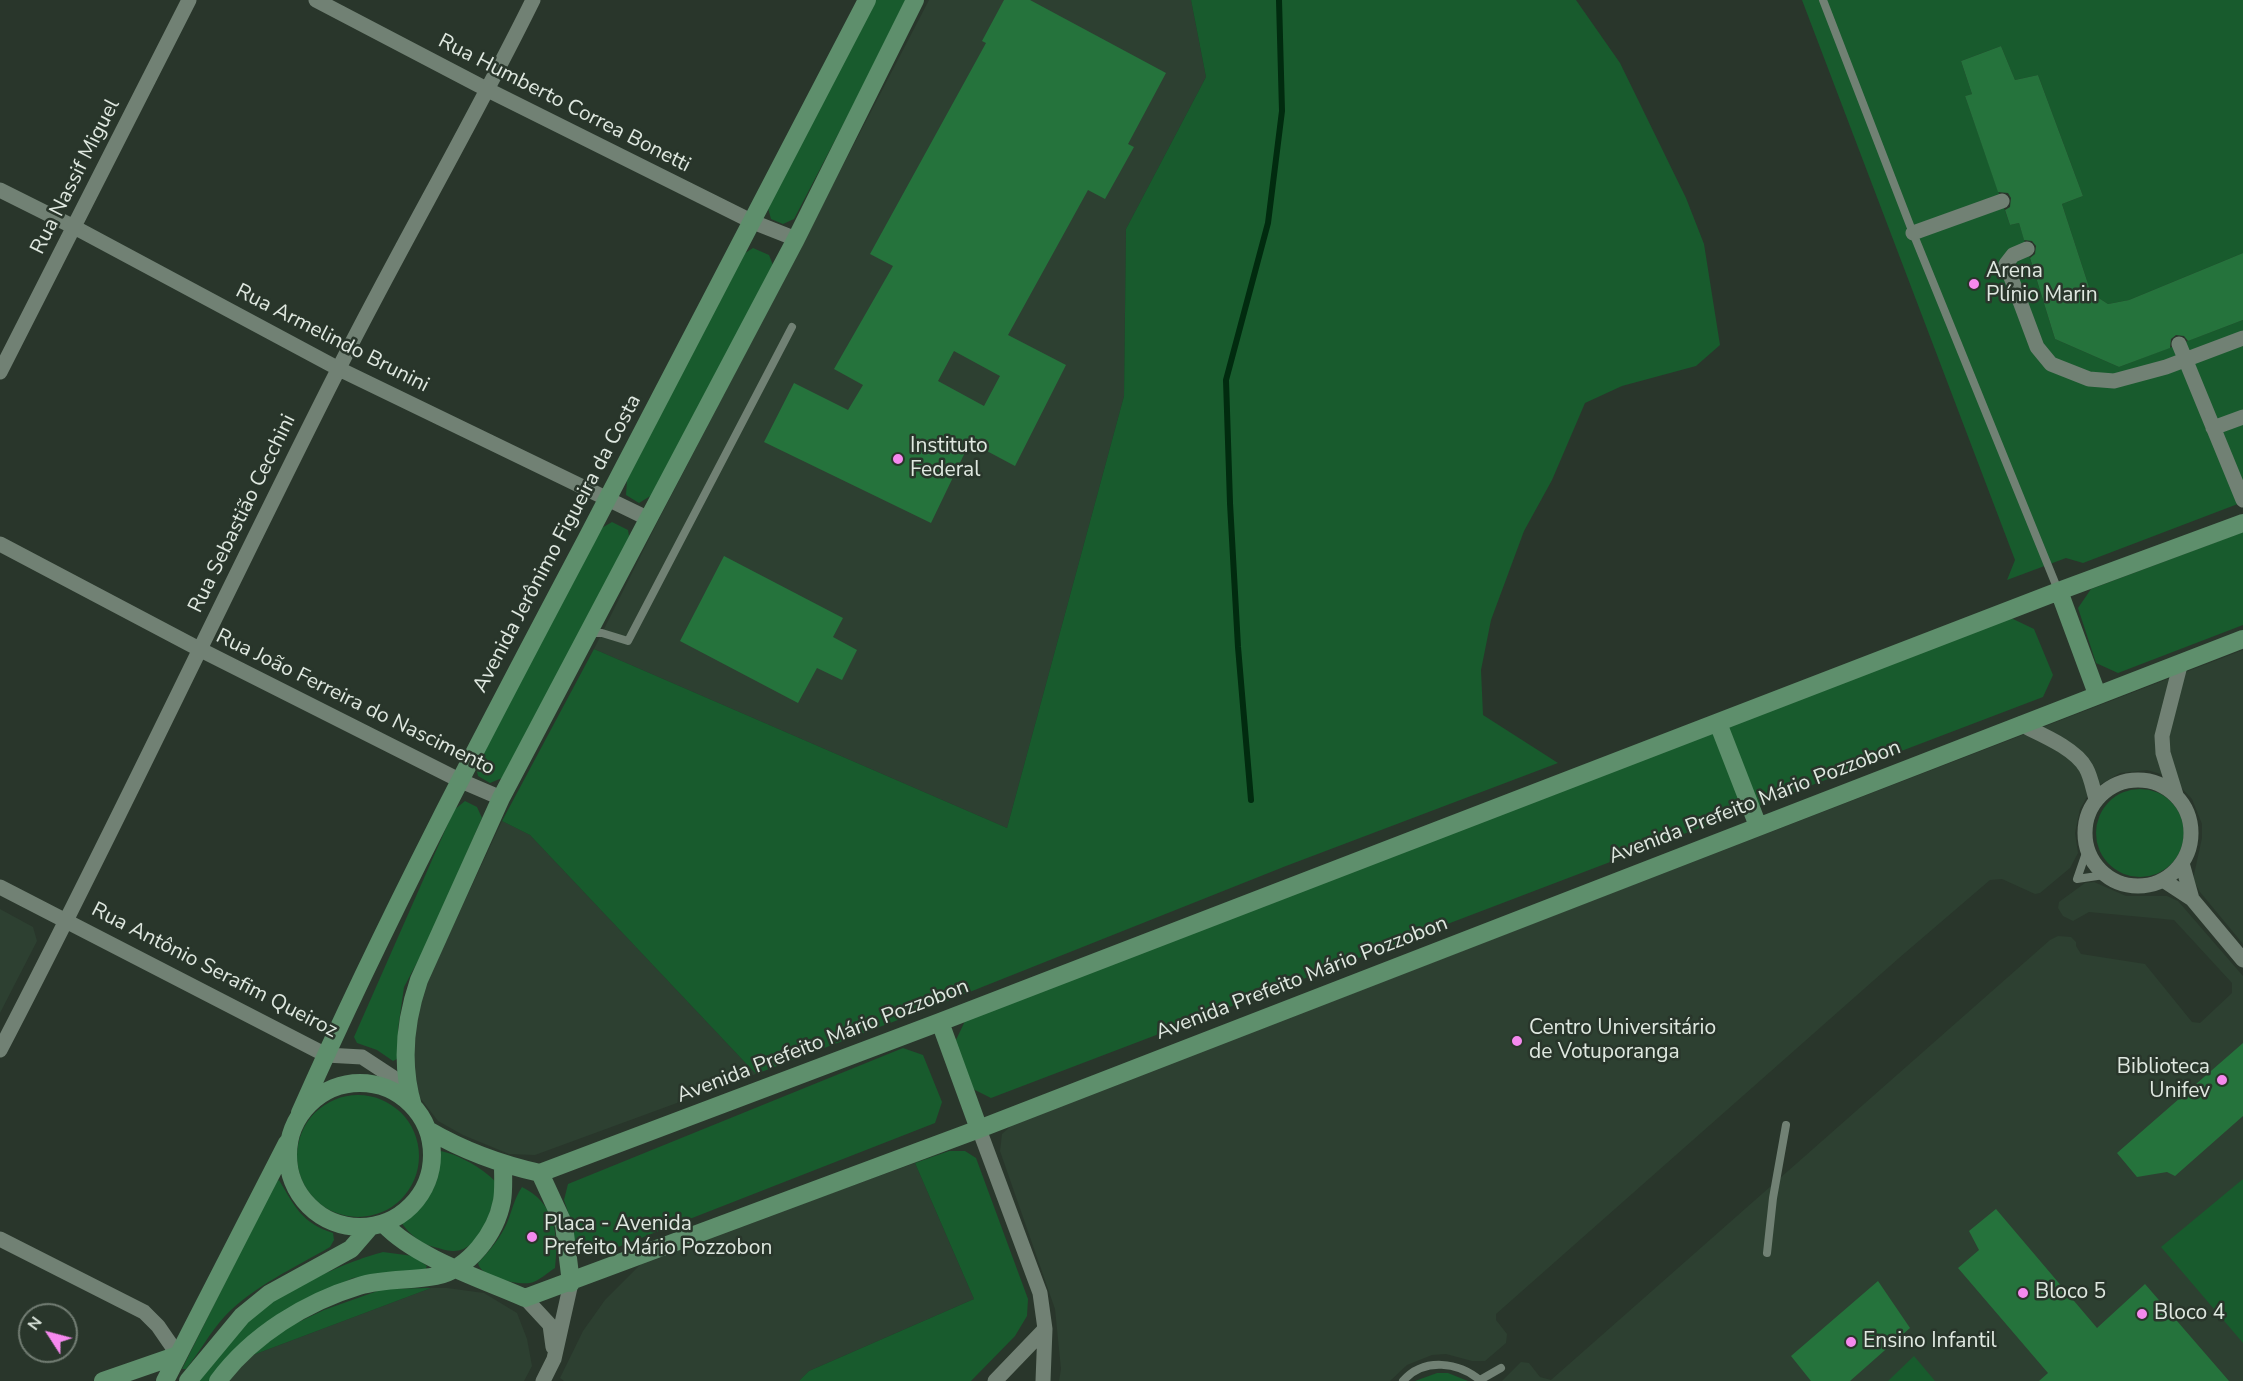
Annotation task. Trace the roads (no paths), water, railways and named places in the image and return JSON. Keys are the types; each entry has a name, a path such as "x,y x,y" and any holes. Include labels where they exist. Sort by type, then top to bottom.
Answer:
{"street":[{"name":"Rua Nassif Miguel","path":"0,372 189,0"},
{"name":"Rua Humberto Correa Bonetti","path":"316,0 488,90 753,222 796,239"},
{"name":"Rua Sebastião Cecchini","path":"0,1050 67,921 339,369 488,90 533,0"},
{"name":"Avenida Jerônimo Figueira da Costa","path":"300,1113 459,780 753,222 867,0"},
{"path":"406,1100 408,1091 405,1049 409,1010 419,980 501,798 796,239 915,0"},
{"name":"Rua Armelindo Brunini","path":"0,190 74,227 339,369 649,519"},
{"path":"1913,233 2002,201"},
{"path":"2027,249 2013,255 2006,264 2037,347 2051,364 2089,379 2114,381 2166,368 2243,338"},
{"path":"2179,344 2243,500"},
{"path":"2213,428 2243,417"},
{"name":"Avenida Prefeito Mário Pozzobon","path":"540,1173 940,1022 2059,591 2243,523"},
{"name":"Rua João Ferreira do Nascimento","path":"0,544 200,649 459,780 501,798"},
{"path":"2059,591 2097,694"},
{"name":"Avenida Prefeito Mário Pozzobon","path":"525,1298 979,1129 2243,639"},
{"path":"2176,795 2163,753 2162,736 2181,662"},
{"path":"1718,723 1758,826"},
{"path":"2020,724 2062,745 2078,758 2086,768 2096,799"},
{"path":"2144,779 2156,782 2176,795 2184,805 2191,828 2191,840 2182,863 2174,873 2163,880 2137,887 2124,885 2104,874 2092,861 2084,836 2085,823 2096,799 2111,787 2130,780 2144,779"},
{"path":"2182,863 2192,899"},
{"path":"2163,880 2192,899 2243,960"},
{"name":"Rua Antônio Serafim Queiroz","path":"0,887 326,1055 362,1057 394,1078 406,1100"},
{"path":"940,1022 1040,1293 1045,1329 1042,1381"},
{"path":"165,1381 289,1139 300,1113 321,1094 348,1083 376,1084 406,1100 428,1130 432,1144 432,1158 425,1186 408,1209 377,1226 351,1249 269,1294 242,1316 188,1381"},
{"path":"428,1130 456,1146 503,1165 540,1173 564,1225 571,1282 554,1359 543,1381"},
{"path":"289,1139 288,1167 297,1193 316,1214 335,1224 356,1228 377,1226 423,1253 525,1298 550,1324 554,1359"},
{"path":"218,1381 251,1345 305,1307 360,1285 439,1276 472,1257 496,1220 501,1203 503,1165"},
{"path":"0,1239 144,1312 158,1326 178,1354"},
{"path":"995,1381 1045,1329"},
{"path":"103,1381 178,1354"}],"lane":[{"path":"1823,0 1913,233 2059,591"},
{"path":"589,633 602,633 628,641 792,327"},
{"path":"2087,850 2077,879 2104,874"},
{"path":"1767,1253 1773,1198 1786,1125"},
{"path":"1403,1381 1421,1368 1436,1365 1452,1365 1467,1370 1480,1380 1501,1368 1494,1381"}],"waterway":[{"path":"1251,800 1238,647 1226,380 1268,223 1282,111 1279,0"}],"place":[{"name":"Arena Plínio Marin","path":"1974,284"},
{"name":"Instituto Federal","path":"898,459"},
{"name":"Centro Universitário de Votuporanga","path":"1517,1041"},
{"name":"Biblioteca Unifev","path":"2222,1080"},
{"name":"Placa - Avenida Prefeito Mário Pozzobon","path":"532,1237"},
{"name":"Bloco 5","path":"2023,1293"},
{"name":"Bloco 4","path":"2142,1314"},
{"name":"Ensino Infantil","path":"1851,1342"}]}
